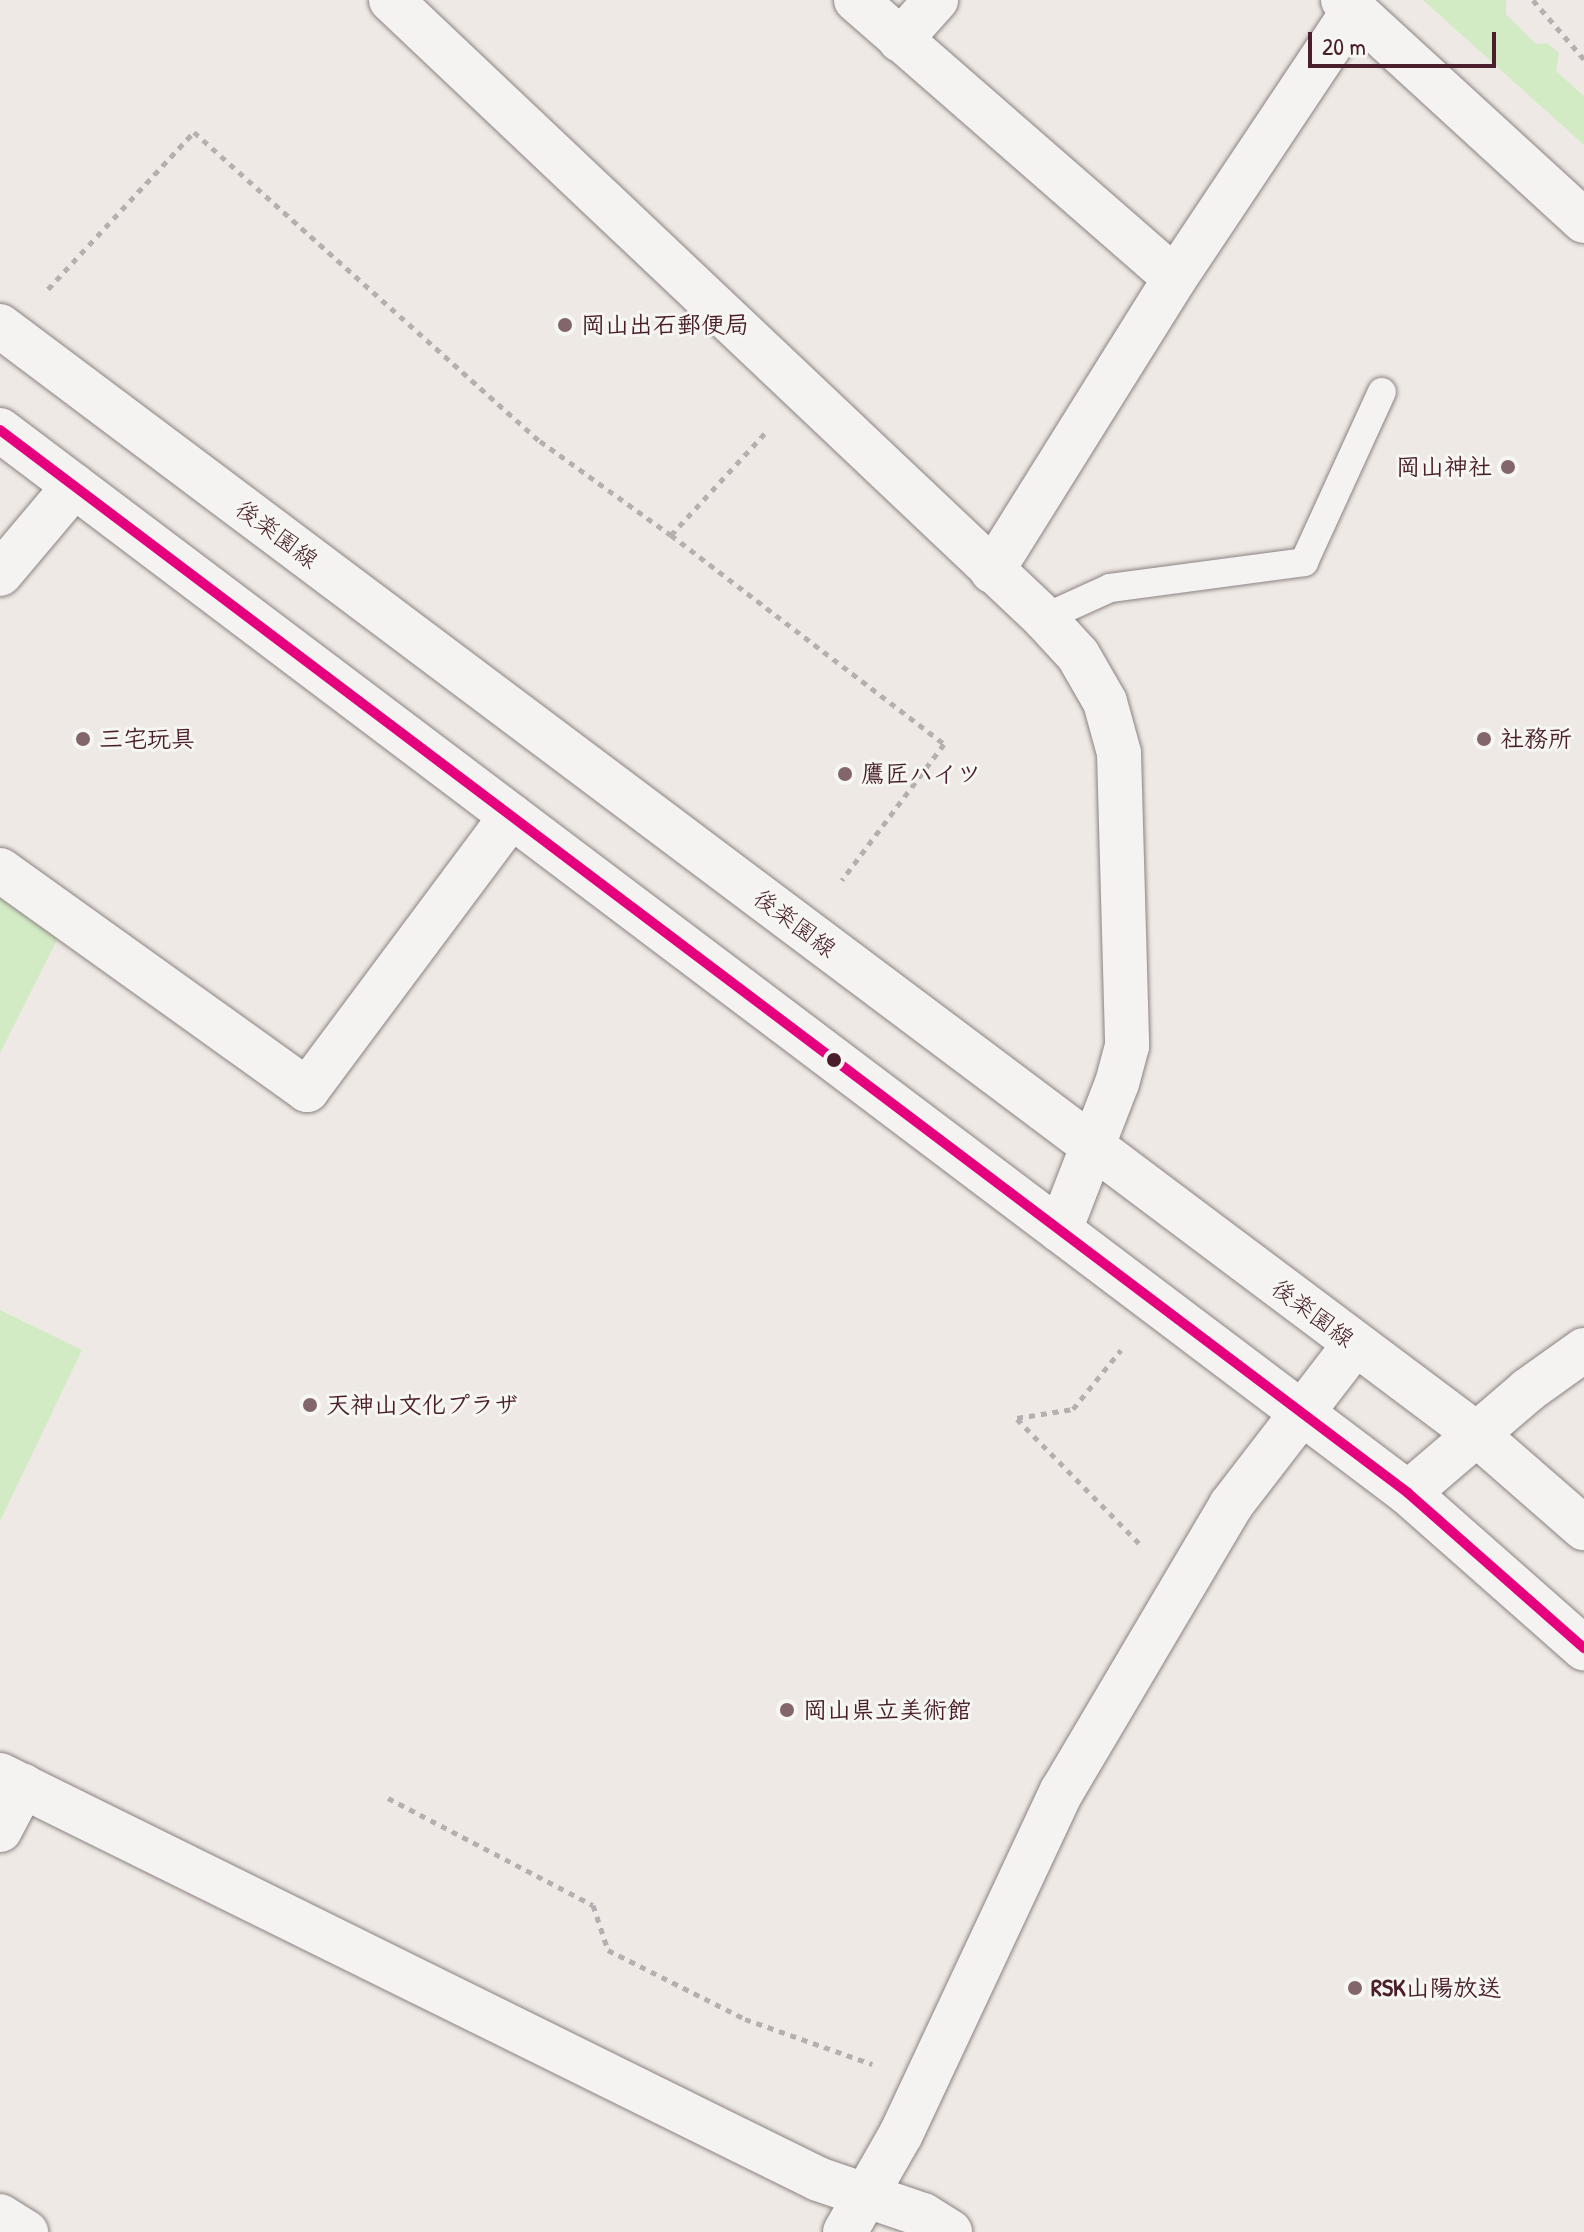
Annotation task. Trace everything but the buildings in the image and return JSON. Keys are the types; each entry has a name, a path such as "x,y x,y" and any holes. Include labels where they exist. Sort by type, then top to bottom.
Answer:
{"street":[{"path":"856,0 1175,278"},
{"path":"900,40 936,0"},
{"path":"992,571 1349,5 1584,221"},
{"path":"408,6 1044,618 1078,655 1105,702 1119,753 1127,1046 1060,1230"},
{"name":"後楽園線","path":"0,326 1475,1433 1584,1528"},
{"path":"0,430 1408,1493 1584,1648"},
{"path":"0,574 74,486"},
{"path":"0,870 307,1090 511,816"},
{"path":"845,2232 901,2134 1062,1791 1231,1505 1355,1344"},
{"path":"1408,1493 1475,1433 1584,1350"},
{"path":"0,1830 11,1781 818,2179 923,2215 950,2232"},
{"path":"0,2216 26,2232"}],"lane":[{"path":"1044,618 1110,588 1304,562 1382,392"}],"path":[{"path":"1533,0 1584,59"},
{"path":"48,289 194,132 540,441 671,535 944,744 842,880"},
{"path":"671,535 779,419"},
{"path":"1121,1350 1073,1409 1017,1419 1142,1547"},
{"path":"388,1798 593,1905 608,1950 745,2019 877,2065"}],"green space":[{"path":"1423,0 1506,0 1506,14 1536,44 1547,43 1559,53 1556,71 1584,96 1584,145"},
{"path":"0,893 58,938 0,1053"},
{"path":"0,1310 82,1350 0,1521"}],"transit line":[{"path":"0,430 1408,1493 1584,1648"}],"place":[{"name":"岡山出石郵便局","path":"565,325"},
{"name":"岡山神社","path":"1508,467"},
{"name":"三宅玩具","path":"83,739"},
{"name":"社務所","path":"1484,739"},
{"name":"鷹匠ハイツ","path":"845,774"},
{"name":"天神山文化プラザ","path":"310,1405"},
{"name":"岡山県立美術館","path":"787,1710"},
{"name":"RSK山陽放送","path":"1355,1988"}]}
